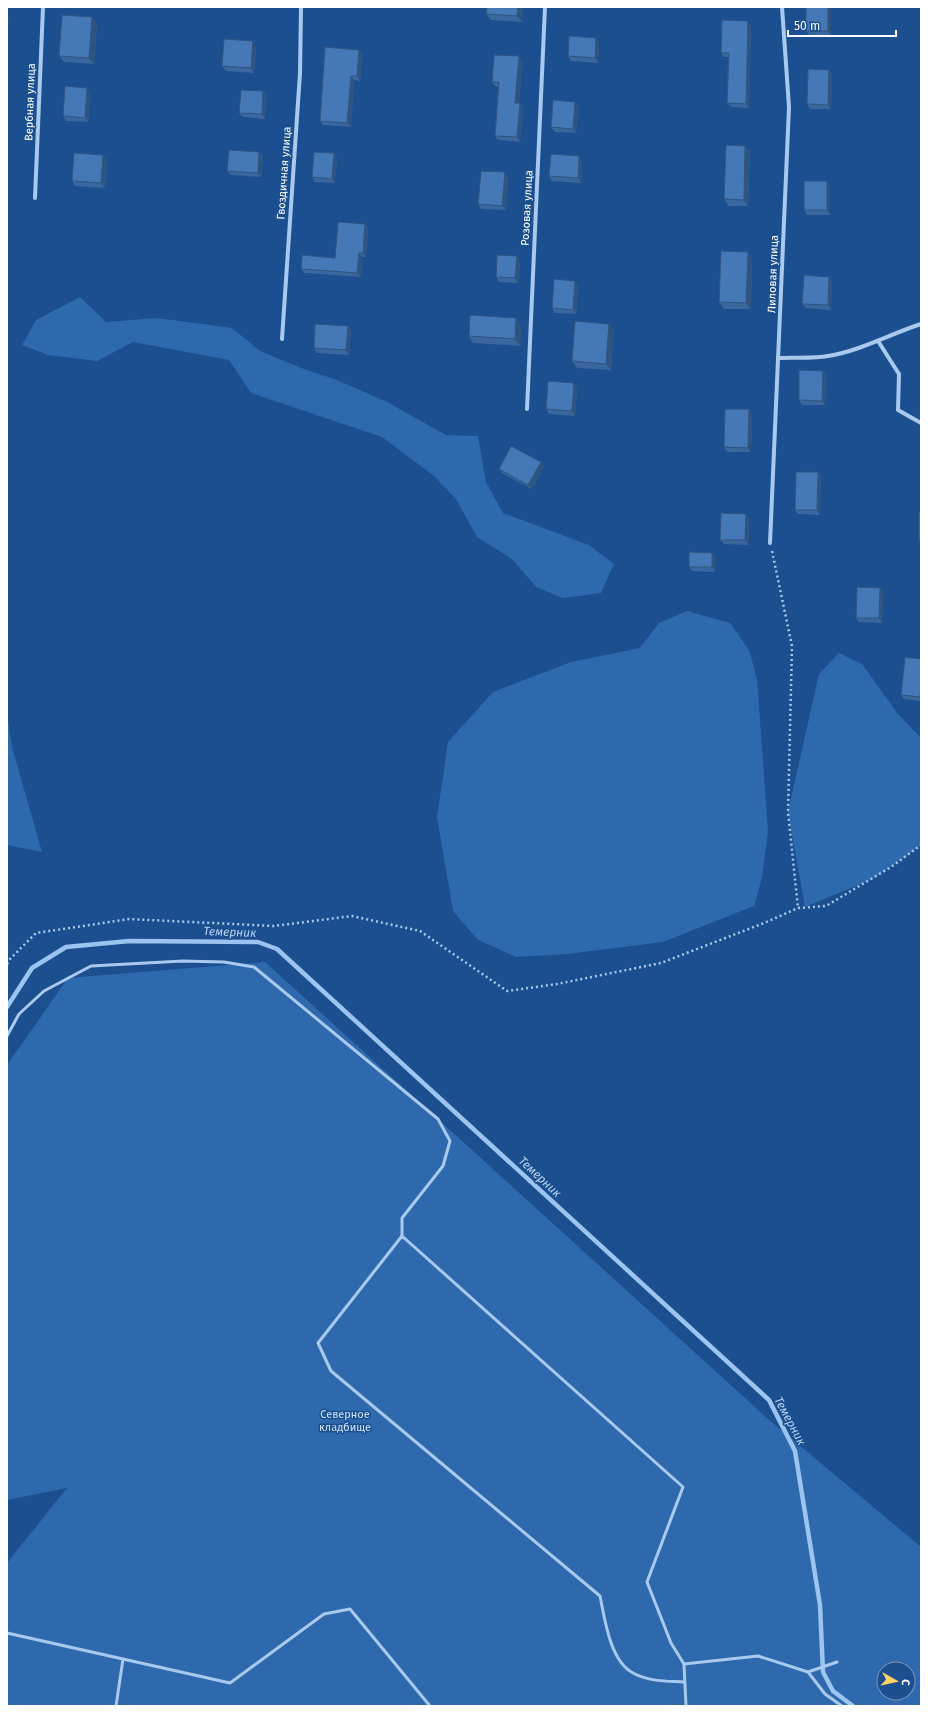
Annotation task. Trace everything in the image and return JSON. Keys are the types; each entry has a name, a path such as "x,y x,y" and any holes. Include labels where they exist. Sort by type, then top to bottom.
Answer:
{"street":[{"name":"Вербная улица","path":"35,198 43,7"},
{"name":"Гвоздичная улица","path":"282,339 300,73 301,7"},
{"name":"Розовая улица","path":"527,409 545,7"},
{"name":"Лиловая улица","path":"770,543 789,107 782,7"},
{"path":"778,358 828,356 878,341 895,332 921,324"},
{"path":"878,341 899,374 898,410 921,423"}],"lane":[{"path":"7,1036 20,1014 44,990 91,966 217,962 254,967 438,1119 450,1141 443,1166 402,1218 402,1236 318,1343 331,1371 600,1596 608,1634 617,1656 632,1673 657,1681 684,1682"},
{"path":"402,1236 682,1487 647,1582 670,1643 684,1664 686,1706"},
{"path":"7,1633 230,1683 324,1614 350,1609 430,1706"},
{"path":"684,1664 758,1656 808,1672 825,1694 842,1706"},
{"path":"116,1706 123,1659"},
{"path":"808,1672 837,1662"}],"path":[{"path":"770,543 792,646 788,812 798,908"},
{"path":"7,964 10,959 36,933 129,919 274,926 352,916 420,931 507,991 557,984 661,963 764,923 798,908 826,906 891,868 921,845"}],"green space":[{"path":"80,297 106,322 157,318 232,328 260,351 301,368 337,380 387,402 446,435 478,436 486,482 503,513 589,545 614,564 601,593 563,598 536,587 512,559 477,537 456,499 434,476 382,437 251,393 229,360 133,342 97,361 48,355 22,345 36,320"},
{"path":"687,611 730,623 749,650 757,679 768,831 762,878 754,906 663,942 567,954 516,957 478,940 453,911 437,817 448,742 493,692 571,662 640,648 659,623"},
{"path":"839,653 862,664 898,714 921,738 921,846 873,879 805,907 788,812 819,674"},
{"path":"7,714 12,747 42,852 7,845"},
{"name":"Северное кладбище","path":"265,962 767,1418 921,1547 921,1706 7,1706 7,1563 67,1488 7,1500 7,1065 68,978"}],"building":[{"path":"487,7 518,7 517,16 486,14"},
{"path":"806,7 828,7 828,31 806,31"},
{"path":"62,15 92,17 89,58 59,56"},
{"path":"722,20 748,21 746,104 727,103 729,53 721,53"},
{"path":"569,36 596,38 595,58 568,56"},
{"path":"224,39 253,41 251,68 222,66"},
{"path":"325,47 359,50 357,76 351,76 347,123 320,121"},
{"path":"494,55 519,56 515,103 520,103 517,137 495,136 499,82 492,82"},
{"path":"808,69 829,70 828,105 807,104"},
{"path":"65,86 87,88 85,118 63,116"},
{"path":"241,90 263,91 262,114 239,113"},
{"path":"553,100 575,102 573,129 551,127"},
{"path":"726,145 745,146 744,200 724,199"},
{"path":"229,150 259,152 258,173 227,171"},
{"path":"314,152 334,153 332,179 312,177"},
{"path":"74,153 103,155 101,183 72,181"},
{"path":"551,154 579,156 578,178 549,176"},
{"path":"481,171 505,172 502,206 478,204"},
{"path":"804,181 827,181 827,210 804,210"},
{"path":"338,222 365,224 363,253 359,253 357,273 301,269 302,255 335,258"},
{"path":"721,251 748,252 746,303 719,302"},
{"path":"497,255 517,256 515,278 496,277"},
{"path":"804,275 829,277 828,305 802,304"},
{"path":"554,279 575,281 573,310 552,308"},
{"path":"470,315 516,318 515,339 469,336"},
{"path":"575,321 609,324 606,364 572,361"},
{"path":"315,324 348,326 346,350 314,348"},
{"path":"799,370 823,371 822,401 799,400"},
{"path":"548,381 574,383 572,411 546,409"},
{"path":"725,409 749,409 748,448 724,447"},
{"path":"511,446 541,462 528,485 499,469"},
{"path":"796,472 818,472 817,510 795,510"},
{"path":"919,512 921,512 921,540 919,540"},
{"path":"721,513 746,514 745,540 720,540"},
{"path":"689,552 712,553 712,567 689,567"},
{"path":"857,587 880,588 879,618 856,618"},
{"path":"905,657 921,659 920,697 901,695"}],"waterway":[{"name":"Темерник","path":"7,1007 32,968 66,947 129,941 258,942 277,949 769,1400 795,1451 820,1605 823,1672 833,1691 853,1706"}]}
